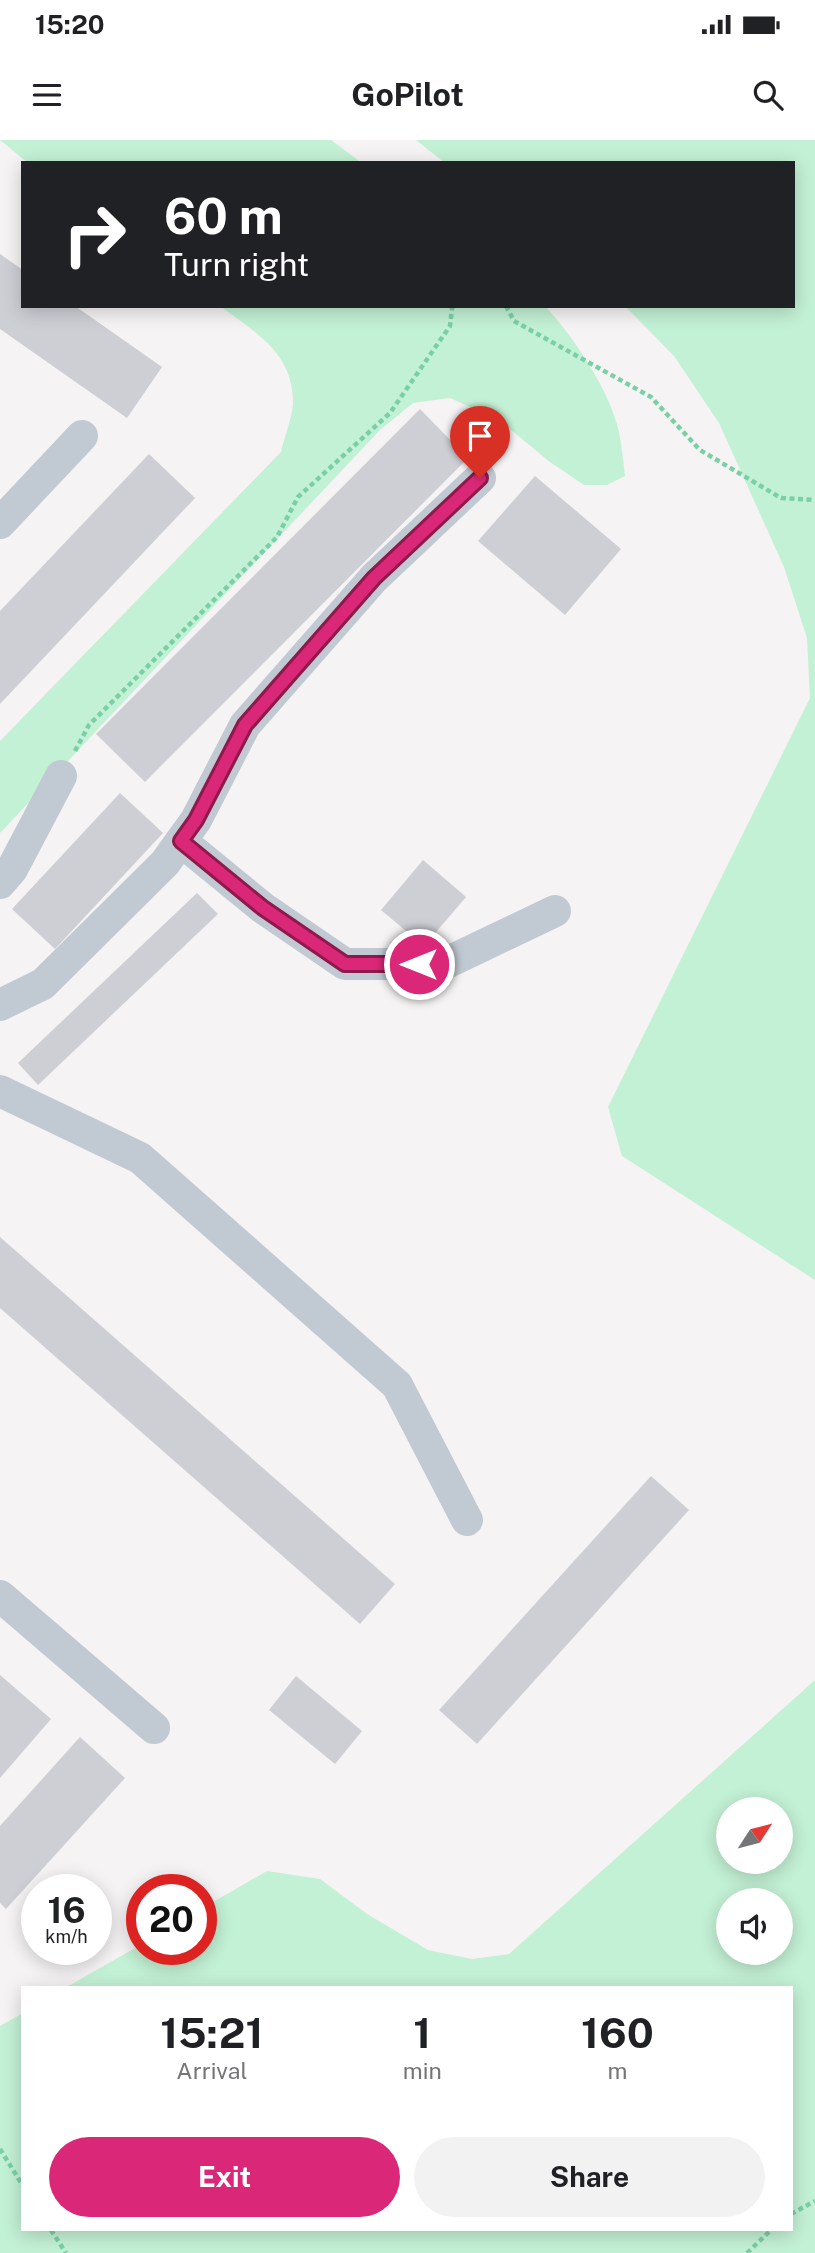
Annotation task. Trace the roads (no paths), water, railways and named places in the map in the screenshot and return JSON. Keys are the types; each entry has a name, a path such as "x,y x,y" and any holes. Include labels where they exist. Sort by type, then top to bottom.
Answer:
{"lane":[{"path":"0,523 82,436"},
{"path":"0,1004 43,984 165,863 196,820 245,725 374,578 480,478"},
{"path":"0,883 12,869 61,776"},
{"path":"181,841 263,908 345,964 444,964 555,911"},
{"path":"0,1090 140,1158 397,1385 467,1520"},
{"path":"0,1595 154,1728"}]}
